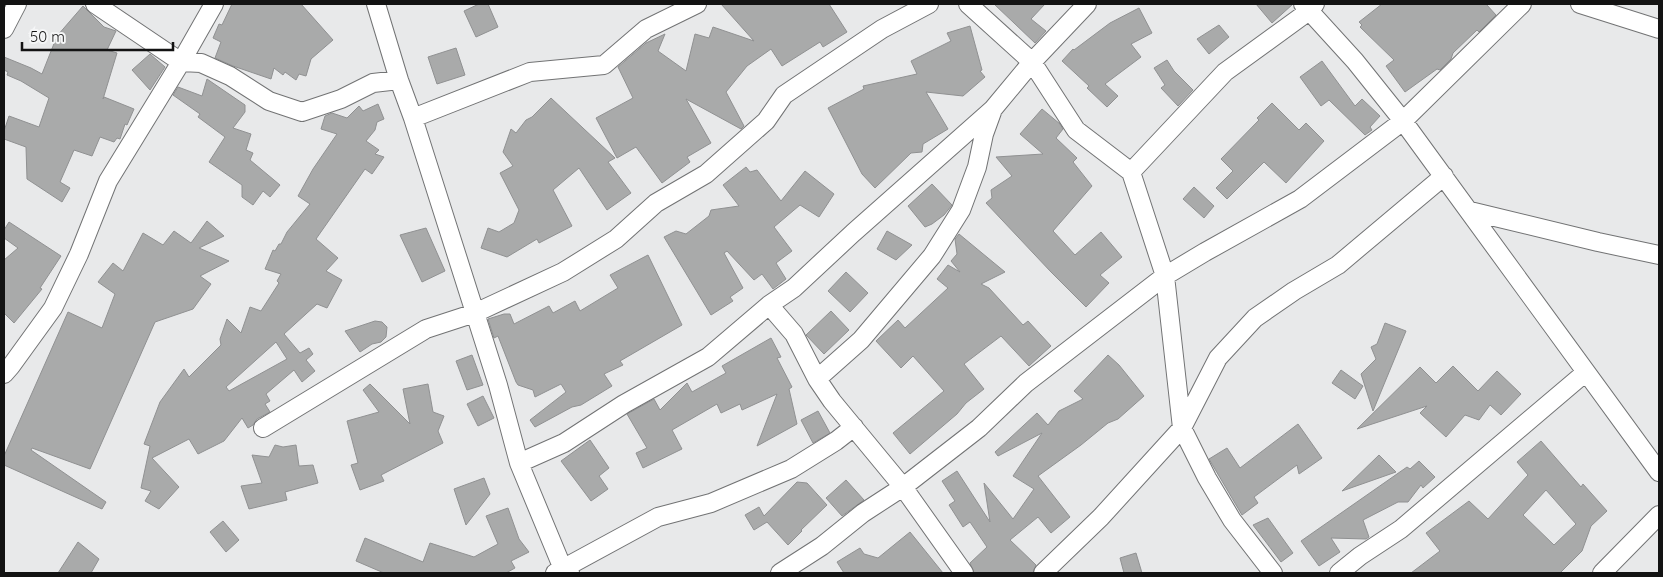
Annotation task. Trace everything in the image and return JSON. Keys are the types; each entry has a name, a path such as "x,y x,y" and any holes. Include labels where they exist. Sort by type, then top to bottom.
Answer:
{"street":[{"path":"4,29 18,4"},
{"path":"95,4 181,62 201,63 230,76 269,102 302,112 341,99 373,83 399,80"},
{"path":"4,374 53,308 79,254 108,182 214,4"},
{"path":"376,4 498,385 519,463 563,572 658,517 711,503 759,484 797,466 854,427"},
{"path":"413,118 530,72 604,65 646,29 697,4"},
{"path":"263,428 426,329 475,313 563,272 616,239 656,203 706,174 766,121 784,94 882,29 929,4"},
{"path":"968,4 1032,62 1076,130 1131,172 1165,276 1182,428 1206,478 1232,520 1274,573"},
{"path":"519,463 564,443 624,404 708,357 769,304 794,288 993,109 1032,62 1087,4"},
{"path":"780,573 822,546 863,513 903,487 979,428 1026,383 1165,276 1300,199 1403,121 1522,4"},
{"path":"1580,4 1659,29"},
{"path":"1131,172 1225,72 1309,6 1403,121 1659,472"},
{"path":"817,379 861,340 932,256 961,210 977,167 984,134 993,109"},
{"path":"1043,573 1101,517 1182,428 1218,358 1255,318 1294,291 1338,265 1444,176"},
{"path":"1470,211 1659,255"},
{"path":"769,304 794,334 817,379 832,401 903,487 964,573"},
{"path":"1339,573 1360,556 1400,529 1586,372"},
{"path":"1602,573 1659,515"}],"building":[{"path":"232,4 301,4 333,40 311,59 306,76 299,74 296,80 285,72 283,75 274,68 271,79 233,66 215,58 221,42 213,38 219,24 222,25"},
{"path":"479,4 488,4 498,27 476,37 464,11"},
{"path":"721,4 829,4 847,32 823,47 820,42 782,66 771,49 747,66 726,92 744,126 741,129 686,99 711,143 687,157 690,162 662,183 636,147 617,158 596,118 633,98 618,67 646,43 665,34 658,51 686,71 695,34 709,38 713,27 754,41"},
{"path":"994,4 1045,4 1031,19 1046,31 1035,43"},
{"path":"1256,4 1293,4 1272,23"},
{"path":"1382,4 1486,4 1496,15 1453,53 1451,59 1440,70 1437,69 1405,92 1386,66 1394,60 1360,27 1362,25 1359,22"},
{"path":"83,6 104,27 116,31 107,50 117,53 103,99 104,97 134,109 127,125 125,124 120,139 117,138 114,142 100,137 92,156 74,150 60,182 70,188 62,202 27,179 26,147 4,139 4,131 9,116 39,127 49,98 7,75 8,72 4,70 4,57 42,74 57,36"},
{"path":"1139,8 1152,33 1131,44 1141,57 1105,84 1118,96 1107,107 1087,88 1089,86 1062,61 1073,49 1110,23"},
{"path":"1219,25 1229,37 1209,54 1197,39"},
{"path":"970,26 982,70 980,71 985,77 963,96 926,92 948,129 923,144 922,152 911,153 875,188 862,174 828,108 864,89 863,86 917,74 911,61 951,41 947,33"},
{"path":"456,48 465,75 437,84 428,57"},
{"path":"150,54 165,67 150,90 132,70"},
{"path":"1167,60 1174,71 1193,90 1178,106 1161,88 1165,85 1154,68"},
{"path":"1322,61 1355,106 1362,99 1380,116 1370,127 1372,130 1365,135 1329,100 1321,106 1300,77"},
{"path":"207,79 245,105 245,112 233,128 251,134 246,150 253,153 250,160 280,185 270,197 263,191 253,205 242,197 242,185 209,162 225,137 198,117 200,114 173,95 178,87 202,96"},
{"path":"551,98 615,158 608,162 631,193 607,210 579,168 553,190 572,226 539,243 537,239 507,257 481,248 488,228 499,232 514,223 519,210 500,173 513,166 503,152 511,129 516,133 526,120 532,117"},
{"path":"1272,103 1299,130 1306,123 1324,141 1286,183 1264,162 1227,199 1216,188 1233,171 1221,159 1259,120 1257,118"},
{"path":"378,104 384,119 377,122 375,130 366,141 379,150 375,154 384,157 372,174 365,169 316,239 338,258 326,271 342,280 327,308 317,304 284,334 300,353 309,348 313,354 306,360 315,371 302,382 294,370 266,394 270,401 265,404 270,412 257,419 248,428 242,418 224,441 198,454 189,439 152,458 179,487 159,509 145,501 151,491 141,488 150,446 144,444 160,402 184,369 189,377 221,345 220,339 227,319 241,333 250,307 261,311 279,283 277,281 281,274 265,269 273,250 275,251 279,244 281,244 287,232 310,204 298,196 313,169 337,134 321,129 325,116 332,113 347,118 359,106 363,111","holes":["276,342 287,359 229,391 226,387"]},
{"path":"1042,109 1060,124 1063,129 1056,138 1077,158 1073,162 1092,186 1053,231 1075,255 1101,232 1122,257 1100,275 1109,283 1086,307 986,203 992,198 991,190 1012,176 996,157 1043,154 1020,134"},
{"path":"746,167 750,172 757,170 781,201 805,171 834,194 819,217 800,205 774,227 792,251 776,263 786,279 773,289 762,274 754,280 727,251 724,253 743,288 730,297 733,301 711,315 664,237 676,231 686,234 709,216 711,210 739,206 723,185"},
{"path":"932,184 952,205 944,215 925,227 908,206"},
{"path":"1194,187 1214,206 1204,218 1183,199"},
{"path":"207,221 224,236 199,248 229,261 200,276 211,284 193,309 155,322 90,469 32,448 31,450 106,502 102,509 4,465 4,456 68,312 102,328 115,294 98,282 113,263 123,271 143,233 163,245 174,231 191,243"},
{"path":"9,222 61,256 40,288 42,289 14,323 4,313 4,260 18,248 4,238 4,230"},
{"path":"426,228 445,271 422,282 400,235"},
{"path":"887,231 912,245 896,260 877,249"},
{"path":"959,234 1005,272 981,284 989,288 1023,325 1028,321 1051,346 1029,366 1001,336 964,364 984,389 910,454 893,433 944,391 913,356 901,368 876,341 898,320 905,328 948,288 937,279 948,265 960,272 951,261 957,254 955,239"},
{"path":"648,255 682,325 620,361 623,365 604,374 612,386 581,405 572,407 535,427 530,420 566,392 561,384 535,397 533,390 518,385 498,336 494,338 488,319 510,314 514,324 549,306 553,313 575,301 580,311 618,288 610,275"},
{"path":"846,272 868,293 850,312 828,291"},
{"path":"831,311 849,330 824,354 806,335"},
{"path":"375,321 382,322 387,327 386,337 381,342 372,344 360,352 345,331"},
{"path":"1385,323 1406,331 1373,411 1361,374 1376,359 1371,347 1377,344"},
{"path":"771,338 781,357 777,358 792,387 789,389 797,424 757,446 777,394 742,410 740,404 721,413 717,404 672,430 682,449 643,468 636,453 647,448 627,414 654,399 660,410 687,383 692,392 726,373 722,366"},
{"path":"472,355 483,385 467,390 456,361"},
{"path":"1108,355 1119,365 1144,396 1118,419 1108,423 1038,476 1070,517 1051,533 1038,517 1010,540 1036,565 1033,573 974,573 970,563 987,547 970,522 963,527 949,505 955,501 942,481 957,471 990,522 984,483 1013,519 1034,489 1013,476 1042,433 998,456 995,452 1037,413 1048,425 1059,411 1083,399 1074,391"},
{"path":"1453,366 1478,391 1497,371 1521,394 1501,415 1490,405 1479,420 1465,415 1446,437 1420,413 1427,406 1357,429 1420,367 1436,383"},
{"path":"1341,370 1363,386 1355,399 1332,383"},
{"path":"370,384 410,424 403,389 428,384 433,412 444,416 438,431 443,443 381,475 384,481 360,490 351,465 358,463 347,421 379,412 363,390"},
{"path":"483,396 494,418 478,426 467,404"},
{"path":"818,411 830,433 813,443 801,420"},
{"path":"1298,424 1322,458 1299,474 1297,465 1254,497 1258,503 1242,515 1209,459 1227,448 1240,468"},
{"path":"590,440 609,468 599,476 608,489 591,501 561,461"},
{"path":"1541,441 1581,487 1583,484 1607,511 1591,526 1582,551 1560,573 1411,573 1440,551 1426,533 1469,501 1488,519 1528,475 1517,462","holes":["1546,490 1576,524 1554,545 1523,515"]},
{"path":"275,445 283,447 296,445 299,466 313,465 318,483 285,492 287,500 249,509 241,486 262,483 252,455 269,457"},
{"path":"1379,455 1396,472 1342,491"},
{"path":"1419,461 1435,477 1423,488 1421,485 1408,502 1398,502 1363,520 1369,537 1366,539 1331,538 1340,552 1319,566 1301,541 1407,467 1410,469"},
{"path":"484,478 490,494 466,525 454,489"},
{"path":"846,480 864,500 842,516 826,498"},
{"path":"797,482 807,483 827,505 788,545 767,522 754,530 745,515 759,507 764,516"},
{"path":"508,508 519,539 529,552 511,561 515,568 506,573 384,573 356,561 365,538 423,562 430,543 474,557 498,544 486,516"},
{"path":"1268,518 1293,553 1281,562 1253,525"},
{"path":"223,521 239,540 226,552 210,532"},
{"path":"910,532 943,573 844,573 837,562 860,548 864,554 878,558"},
{"path":"78,542 99,559 91,573 58,573"},
{"path":"1136,553 1142,573 1124,573 1120,558"}]}
